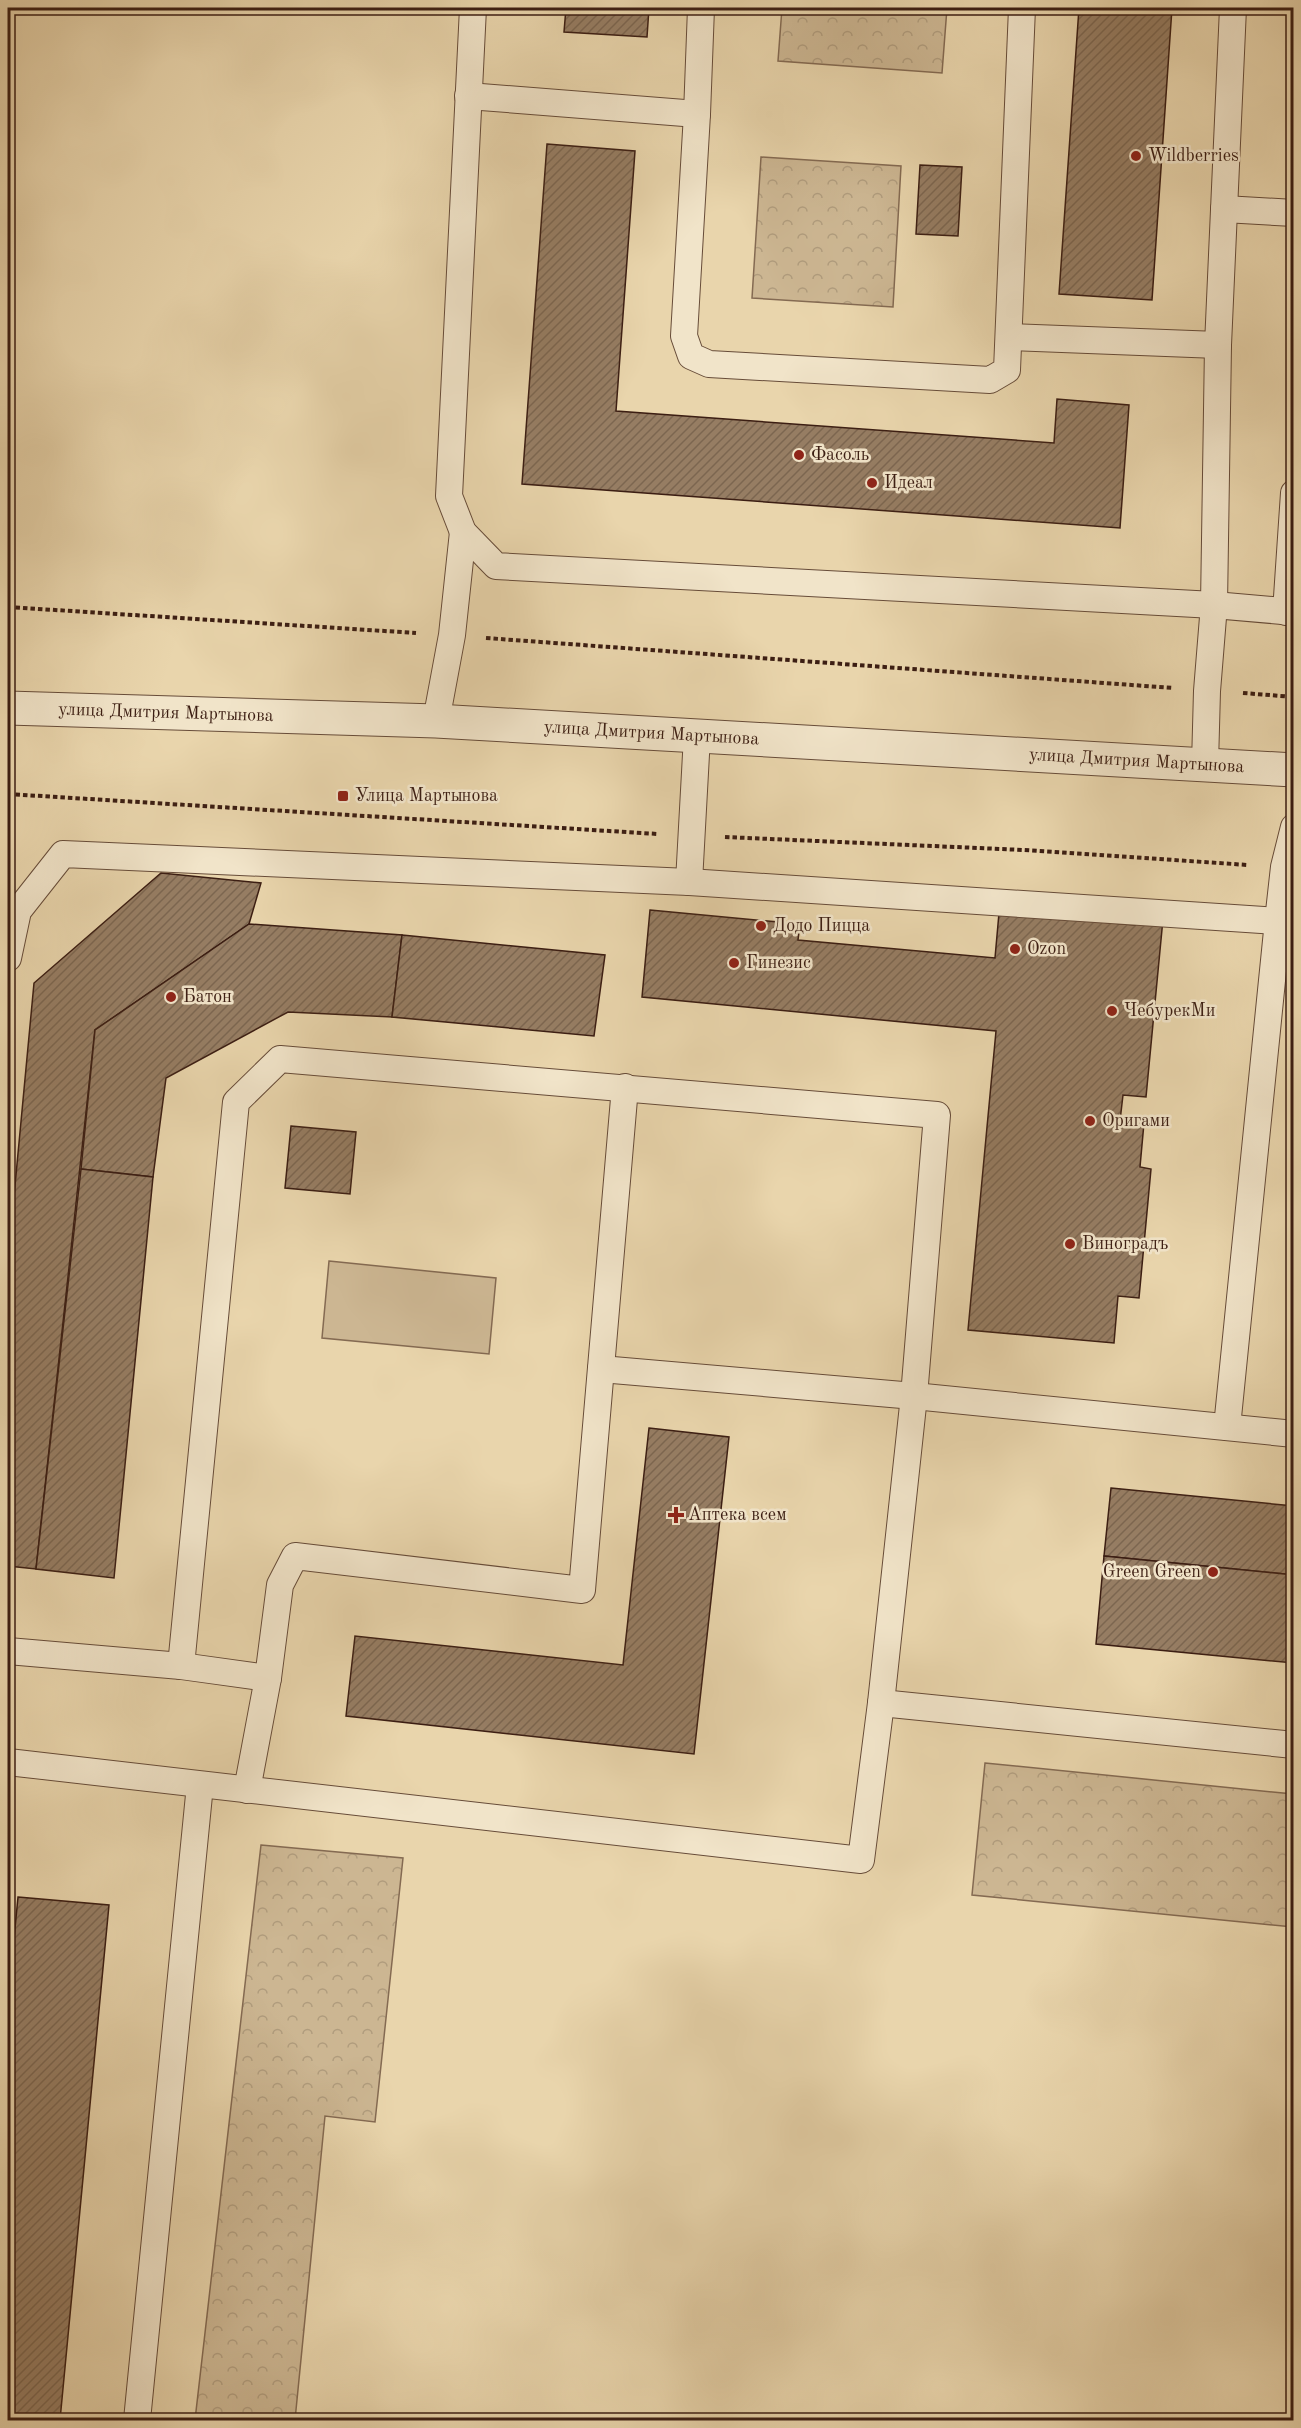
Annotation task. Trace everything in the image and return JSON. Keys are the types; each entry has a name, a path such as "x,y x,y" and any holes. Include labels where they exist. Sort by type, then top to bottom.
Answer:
{"street":[{"name":"улица Дмитрия Мартынова","path":"8,708 436,721 1293,770"}],"lane":[{"path":"474,8 448,496 463,532 496,566 1214,605 1290,612 1293,493"},
{"path":"701,8 698,114 684,336 691,356 709,364 990,380 1007,370 1022,8"},
{"path":"1205,764 1207,691 1214,605 1218,345 1233,8"},
{"path":"468,96 698,114"},
{"path":"1224,209 1293,213"},
{"path":"1009,337 1218,345"},
{"path":"436,721 452,635 463,532"},
{"path":"689,882 697,736"},
{"path":"1227,1427 1278,921 1284,867 1293,827"},
{"path":"8,958 18,911 63,854 689,882 1278,921"},
{"path":"8,1762 861,1860 881,1704 914,1396 937,1115 280,1059 236,1102 181,1666"},
{"path":"247,1790 268,1678 280,1585 295,1556 582,1590 625,1087"},
{"path":"602,1369 914,1396 1293,1434"},
{"path":"8,1651 181,1666 268,1678"},
{"path":"881,1704 1293,1745"},
{"path":"137,2421 200,1785"}],"path":[{"path":"8,607 452,635 1293,697"},
{"path":"8,794 692,836 1024,850 1284,867"}],"green space":[{"path":"782,8 947,8 942,73 778,61"},
{"path":"761,157 901,166 893,307 752,298"},
{"path":"329,1261 496,1278 489,1354 322,1338"},
{"path":"985,1763 1293,1794 1293,1927 972,1895"},
{"path":"261,1845 403,1858 375,2122 325,2116 295,2420 195,2420"}],"building":[{"path":"566,8 649,8 647,37 564,32"},
{"path":"1079,8 1172,8 1152,300 1059,294"},
{"path":"547,144 635,151 616,411 1054,443 1057,399 1129,405 1120,528 522,484"},
{"path":"920,165 962,167 958,236 916,234"},
{"path":"161,873 261,883 249,924 95,1030 36,1569 8,1566 8,1260 34,983"},
{"path":"650,910 800,924 798,940 995,958 999,913 1135,925 1136,916 1163,919 1146,1097 1123,1095 1120,1121 1144,1123 1140,1167 1151,1169 1139,1298 1118,1296 1114,1343 968,1330 996,1031 642,997"},
{"path":"249,924 402,935 392,1017 288,1012 166,1078 153,1177 81,1169 95,1030"},
{"path":"402,935 605,955 594,1036 392,1017"},
{"path":"291,1126 356,1132 350,1194 285,1188"},
{"path":"81,1169 153,1177 114,1578 36,1569"},
{"path":"649,1428 729,1437 694,1754 346,1716 355,1636 623,1665"},
{"path":"1111,1488 1294,1506 1294,1575 1104,1556"},
{"path":"1104,1556 1294,1575 1294,1663 1096,1644"},
{"path":"18,1897 109,1905 60,2420 8,2420 8,2001"}],"place":[{"name":"Wildberries","path":"1136,156"},
{"name":"Фасоль","path":"799,455"},
{"name":"Идеал","path":"872,483"},
{"name":"Улица Мартынова","path":"343,796"},
{"name":"Додо Пицца","path":"761,926"},
{"name":"Ozon","path":"1015,949"},
{"name":"Гинезис","path":"734,963"},
{"name":"Батон","path":"171,997"},
{"name":"ЧебурекМи","path":"1112,1011"},
{"name":"Оригами","path":"1090,1121"},
{"name":"Виноградъ","path":"1070,1244"},
{"name":"Аптека всем","path":"676,1515"},
{"name":"Green Green","path":"1213,1572"}]}
